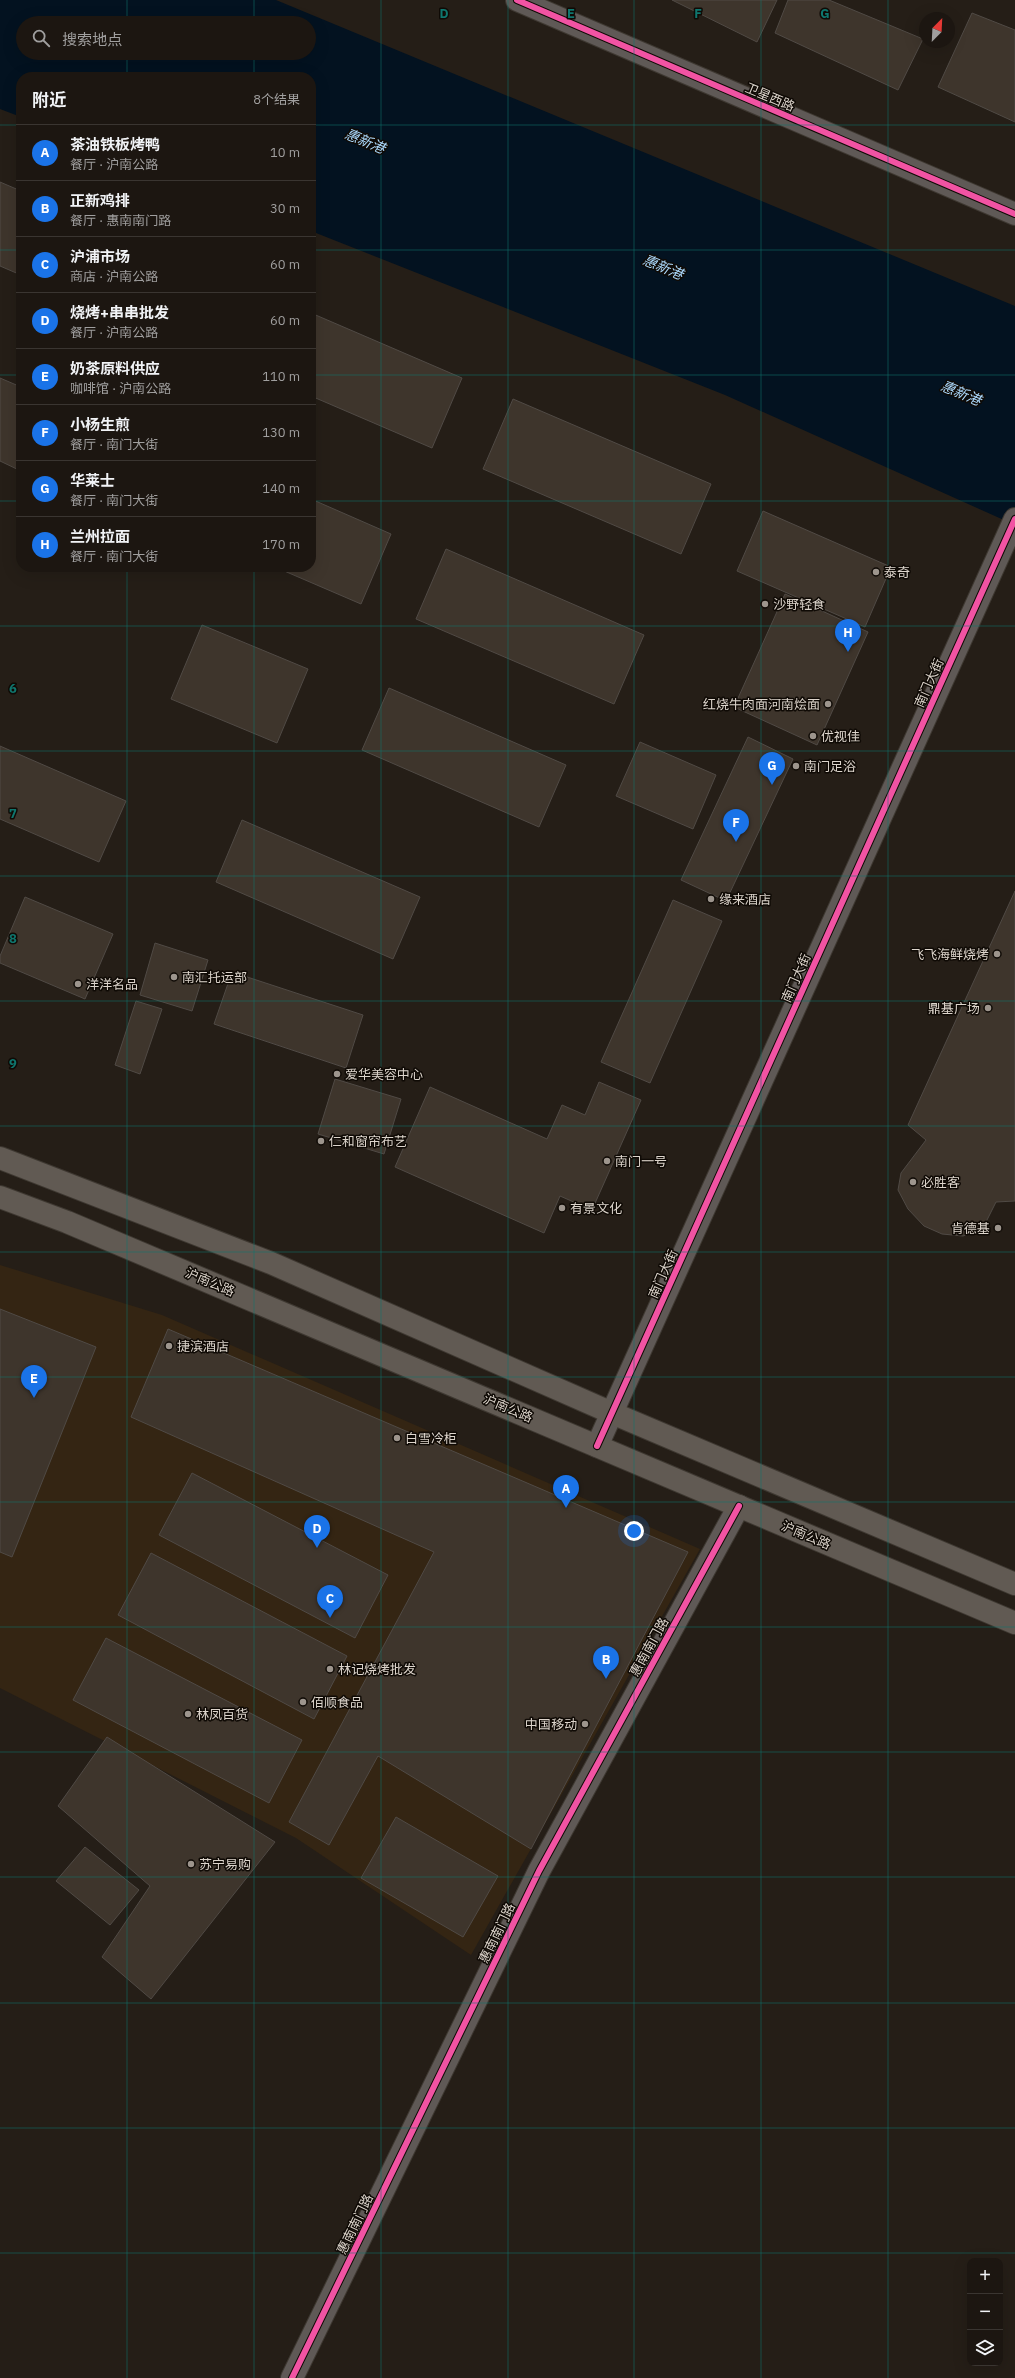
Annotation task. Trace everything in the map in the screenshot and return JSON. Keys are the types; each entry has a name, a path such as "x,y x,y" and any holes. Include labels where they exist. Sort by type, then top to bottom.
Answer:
{"main road":[{"path":"0,1158 271,1263 612,1413 1015,1584"},
{"name":"沪南公路","path":"0,1197 74,1226 1015,1623"}],"street":[{"name":"卫星西路","path":"517,0 1015,214"},
{"name":"南门大街","path":"597,1446 1015,519"},
{"name":"惠南南门路","path":"292,2378 539,1871 738,1506"}],"shaded area":[{"path":"0,1265 162,1315 700,1549 471,1955 296,1838 0,1688"}],"water":[{"name":"惠新港","path":"0,0 276,0 315,16 16,16 16,60 316,60 316,17 1015,306 1015,525 725,395 316,233 316,72 16,72 16,115 0,109"}],"building":[{"path":"672,0 777,0 757,42"},
{"path":"788,0 829,0 919,37 919,47 898,90 775,33"},
{"path":"972,13 1015,30 1015,122 938,87"},
{"path":"0,182 16,189 16,273 0,266"},
{"path":"316,315 462,378 432,448 316,398"},
{"path":"0,378 16,385 16,469 0,461"},
{"path":"513,399 711,484 681,554 483,469"},
{"path":"316,501 391,534 361,604 287,572 316,572"},
{"path":"763,511 891,567 865,627 737,571"},
{"path":"446,549 644,635 614,704 416,619"},
{"path":"785,594 868,632 817,745 734,707"},
{"path":"202,625 308,669 277,743 171,699"},
{"path":"389,688 566,765 539,827 362,750"},
{"path":"748,737 793,759 726,901 681,880"},
{"path":"640,742 716,775 693,829 616,796"},
{"path":"0,746 126,801 99,862 0,819"},
{"path":"242,820 420,897 393,959 216,882"},
{"name":"鼎基广场","path":"1015,891 1015,1201 996,1202 983,1228 963,1236 942,1234 924,1226 908,1209 898,1190 901,1173 926,1140 908,1125"},
{"path":"25,897 113,934 85,999 0,963 0,956"},
{"path":"673,900 722,921 650,1083 601,1062"},
{"name":"南汇托运部","path":"155,943 208,960 192,1011 140,995"},
{"path":"232,972 363,1015 346,1068 214,1024"},
{"path":"136,1001 162,1009 140,1074 115,1065"},
{"path":"335,1079 401,1099 384,1154 318,1134"},
{"path":"599,1082 641,1100 592,1210 560,1196 544,1233 395,1167 430,1087 547,1139 562,1105 585,1115"},
{"path":"0,1309 96,1347 12,1557 0,1552"},
{"path":"168,1329 688,1552 531,1849 378,1756 329,1845 289,1822 434,1552 131,1417"},
{"path":"192,1473 388,1575 355,1638 159,1535"},
{"path":"151,1553 347,1656 314,1719 118,1615"},
{"path":"106,1638 302,1740 269,1803 73,1700"},
{"name":"苏宁易购","path":"107,1737 275,1842 151,1999 102,1957 150,1886 58,1806"},
{"path":"396,1817 498,1876 463,1937 361,1878"},
{"path":"85,1847 139,1890 110,1925 56,1881"}],"cycle path":[{"path":"517,0 1015,214"},
{"path":"597,1446 1015,519"},
{"path":"292,2378 539,1871 739,1506"}],"place":[{"name":"泰奇","path":"876,572"},
{"name":"沙野轻食","path":"765,604"},
{"name":"兰州拉面","path":"848,652"},
{"name":"红烧牛肉面河南烩面","path":"828,704"},
{"name":"优视佳","path":"813,736"},
{"name":"南门足浴","path":"796,766"},
{"name":"华莱士","path":"772,785"},
{"name":"小杨生煎","path":"736,842"},
{"name":"缘来酒店","path":"711,899"},
{"name":"飞飞海鲜烧烤","path":"997,954"},
{"name":"南汇托运部","path":"174,977"},
{"name":"洋洋名品","path":"78,984"},
{"name":"鼎基广场","path":"988,1008"},
{"name":"爱华美容中心","path":"337,1074"},
{"name":"仁和窗帘布艺","path":"321,1141"},
{"name":"南门一号","path":"607,1161"},
{"name":"必胜客","path":"913,1182"},
{"name":"有景文化","path":"562,1208"},
{"name":"肯德基","path":"998,1228"},
{"name":"捷滨酒店","path":"169,1346"},
{"name":"奶茶原料供应","path":"34,1398"},
{"name":"白雪冷柜","path":"397,1438"},
{"name":"茶油铁板烤鸭","path":"566,1508"},
{"name":"烧烤+串串批发","path":"317,1548"},
{"name":"沪浦市场","path":"330,1618"},
{"name":"林记烧烤批发","path":"330,1669"},
{"name":"正新鸡排","path":"606,1679"},
{"name":"佰顺食品","path":"303,1702"},
{"name":"林凤百货","path":"188,1714"},
{"name":"中国移动","path":"585,1724"},
{"name":"苏宁易购","path":"191,1864"}]}
